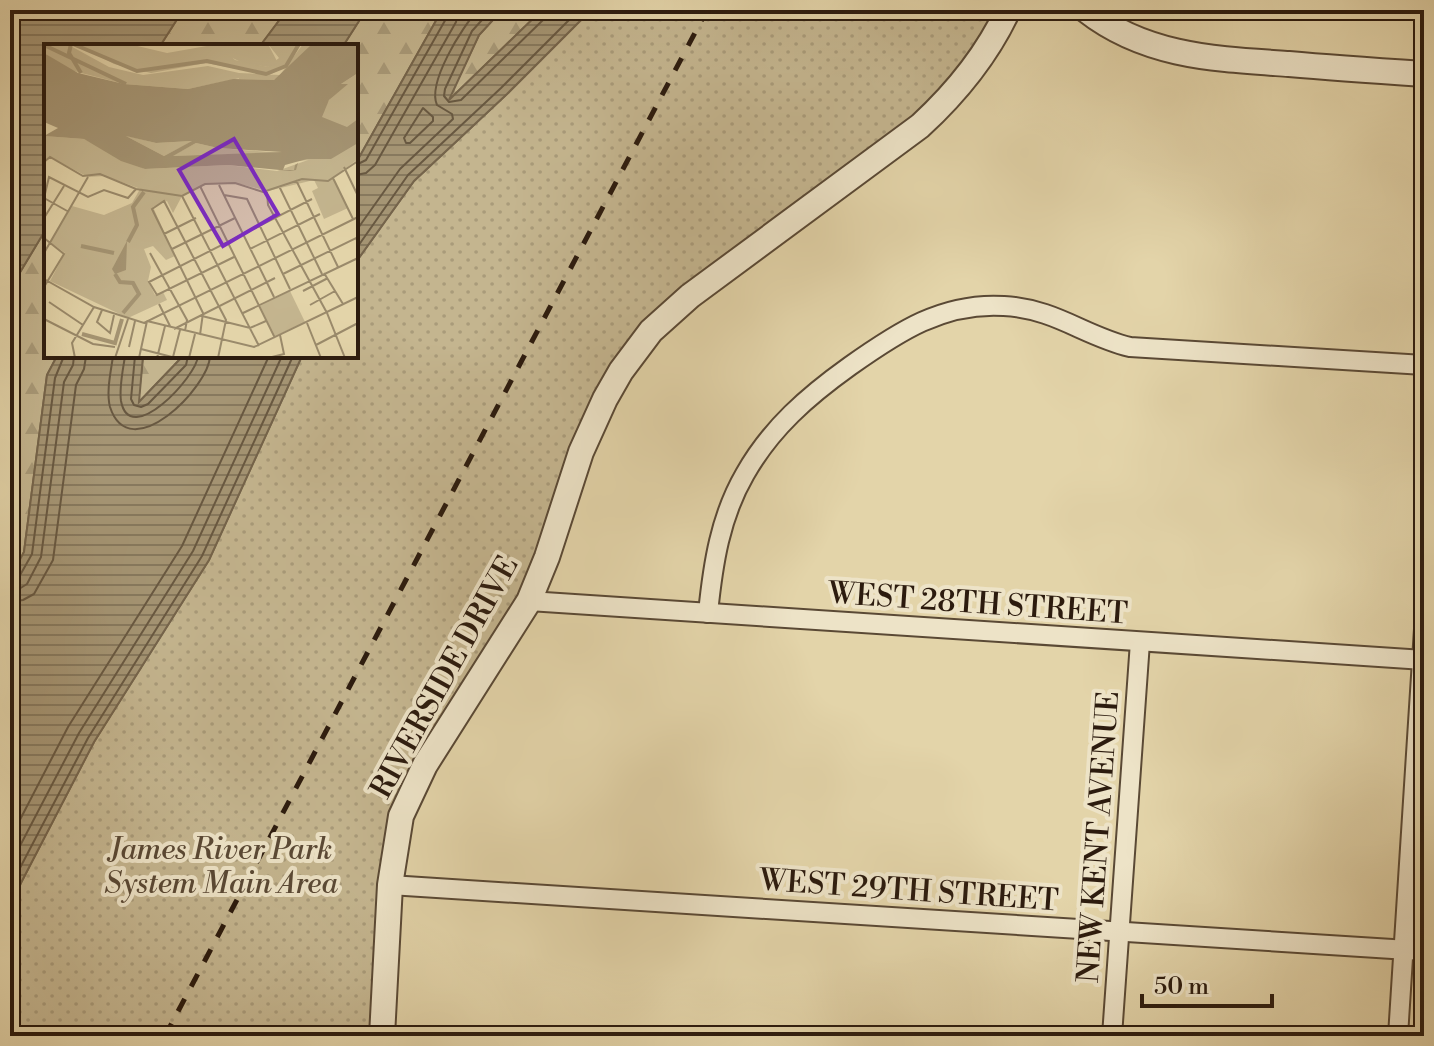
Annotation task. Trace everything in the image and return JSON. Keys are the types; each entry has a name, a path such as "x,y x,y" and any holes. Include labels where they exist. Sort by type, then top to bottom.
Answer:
{"street":[{"name":"RIVERSIDE DRIVE","path":"382,1036 390,885 397,833 408,798 434,751 529,601 547,557 571,479 605,399 635,350 690,296 928,119 975,66 1008,10"},
{"path":"1086,10 1101,22 1135,40 1192,56 1424,74"},
{"path":"708,613 711,571 720,534 744,474 763,446 800,404 817,390 904,329 941,313 962,307 1004,306 1045,312 1116,344 1148,349 1424,365"},
{"name":"WEST 28TH STREET","path":"529,601 1423,660"},
{"path":"1398,1036 1424,629"},
{"name":"NEW KENT AVENUE","path":"1112,1036 1140,642"},
{"name":"WEST 29TH STREET","path":"390,885 1424,951"}],"green space":[{"path":"183,10 287,10 262,44 161,44"},
{"path":"366,10 442,10 358,159 358,44 344,44"},
{"path":"502,10 542,10 447,102 479,35"},
{"name":"James River Park System Main Area","path":"591,10 1008,10 975,66 635,350 547,557 408,798 382,1036 10,1036 10,904 94,742 209,560 301,358 358,358 358,259 414,181"},
{"path":"44,232 44,358 56,358 47,375 24,552 10,578 10,289"},
{"path":"143,358 181,358 138,403"}],"water":[{"path":"10,10 183,10 161,44 44,44 44,232 10,289"},
{"path":"287,10 366,10 344,44 262,44"},
{"path":"442,10 502,10 479,35 449,100 542,10 591,10 414,181 358,259 358,159"},
{"path":"56,358 143,358 139,402 181,358 301,358 209,560 94,742 10,904 10,578 24,552 47,375"}],"railway":[{"path":"165,1036 707,10"}]}
